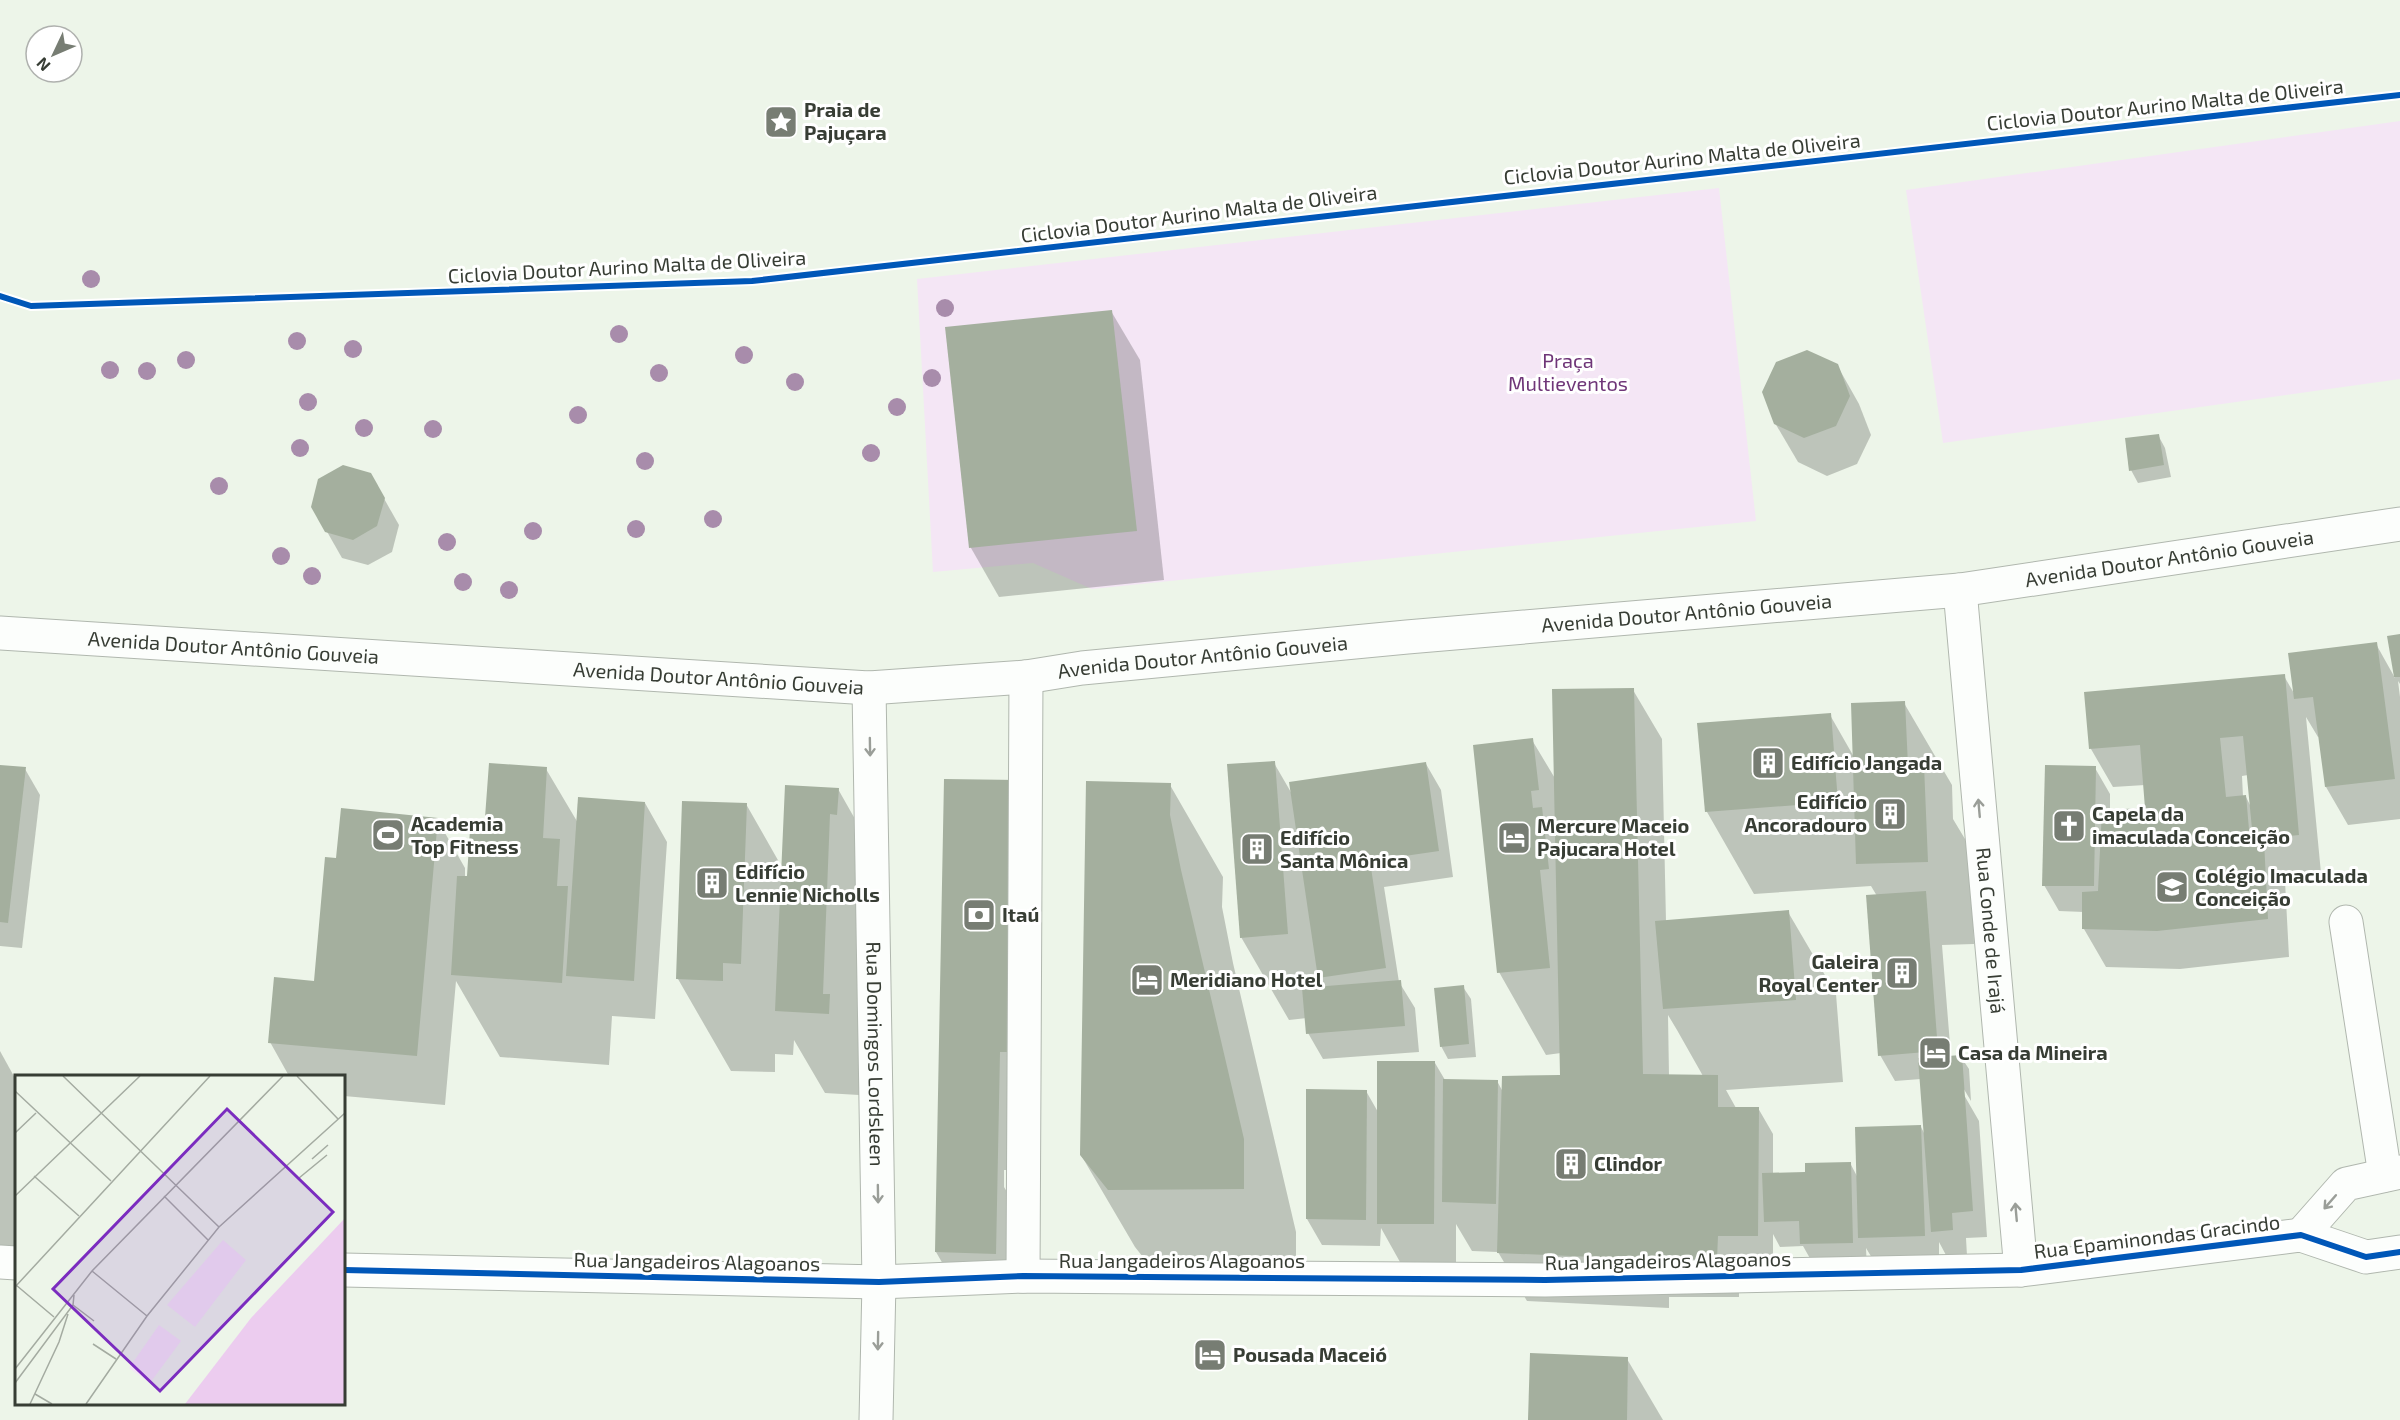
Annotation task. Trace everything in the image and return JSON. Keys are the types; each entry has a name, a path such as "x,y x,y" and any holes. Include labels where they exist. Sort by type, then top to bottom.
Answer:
{"street":[{"name":"Avenida Doutor Antônio Gouveia","path":"0,633 869,688 1026,677 1082,668 1395,638 1960,590 2400,524"},
{"name":"Rua Conde de Irajá","path":"1960,590 2021,1270"},
{"path":"1023,1276 1026,677"},
{"name":"Rua Domingos Lordsleen","path":"869,688 879,1282 876,1420"},
{"path":"2346,922 2392,1173"},
{"name":"Rua Epaminondas Gracindo","path":"2301,1235 2346,1184 2392,1173"},
{"name":"Rua Epaminondas Gracindo","path":"2021,1270 2301,1235 2366,1257 2400,1252"},
{"path":"0,1262 15,1263"},
{"name":"Rua Jangadeiros Alagoanos","path":"345,1270 879,1282 1023,1276 1545,1280 2021,1270"}],"green space":[{"path":"2400,121 2400,379 1943,443 1906,190"},
{"name":"Praça Multieventos","path":"1719,188 1756,521 1092,589 1033,563 933,572 917,279"}],"building":[{"path":"1112,310 1137,531 969,548 945,327"},
{"path":"1807,350 1838,364 1850,396 1836,426 1804,438 1774,424 1762,392 1776,362"},
{"path":"2159,434 2164,465 2129,471 2125,438"},
{"path":"343,465 371,473 385,498 377,526 353,540 325,532 311,507 318,479"},
{"path":"2400,634 2400,677 2394,677 2387,636"},
{"path":"2377,642 2395,779 2325,787 2313,697 2294,699 2288,653"},
{"path":"2285,674 2299,835 2253,839 2243,736 2220,738 2226,797 2246,795 2250,841 2264,841 2268,919 2157,931 2082,929 2082,892 2098,891 2102,810 2145,808 2140,745 2089,749 2084,692"},
{"path":"1634,688 1643,1074 1718,1075 1718,1107 1759,1107 1758,1236 1718,1236 1717,1259 1642,1259 1497,1253 1502,1076 1560,1075 1552,689"},
{"name":"Edifício Ancoradouro","path":"1905,701 1908,766 1924,765 1928,862 1856,864 1851,703"},
{"name":"Edifício Jangada","path":"1831,713 1838,802 1705,812 1697,723"},
{"name":"Mercure Maceio Pajucara Hotel","path":"1533,738 1539,790 1531,791 1533,808 1542,807 1549,869 1540,870 1550,968 1497,973 1473,745"},
{"name":"Edifício Santa Mônica","path":"1275,761 1288,934 1240,938 1227,764"},
{"path":"1426,762 1439,851 1370,861 1386,968 1318,978 1289,782"},
{"path":"489,763 547,767 543,838 560,839 557,886 568,886 562,983 451,975 457,876 467,876 470,830 484,831"},
{"path":"0,765 26,767 8,923 0,922"},
{"name":"Capela da imaculada Conceição","path":"2045,765 2096,766 2094,886 2042,886"},
{"name":"Itaú","path":"944,779 1020,780 1015,1052 1000,1052 996,1254 935,1252"},
{"path":"1086,781 1171,783 1170,815 1181,870 1244,1139 1244,1189 1108,1190 1080,1155"},
{"path":"785,785 839,788 837,815 830,814 823,994 830,994 829,1014 775,1011"},
{"path":"578,797 645,802 634,981 566,976"},
{"name":"Edifício Lennie Nicholls","path":"682,801 747,803 741,964 723,963 723,981 676,979"},
{"path":"341,808 438,818 417,1056 268,1043 274,977 314,981 325,857 336,858"},
{"name":"Galeira Royal Center","path":"1926,891 1938,1051 1878,1056 1866,895"},
{"path":"1789,910 1796,1000 1663,1009 1655,921"},
{"path":"1401,980 1405,1026 1306,1034 1302,988"},
{"path":"1464,985 1469,1044 1440,1047 1434,988"},
{"path":"1962,1055 1973,1211 1952,1213 1953,1230 1931,1232 1918,1058"},
{"path":"1377,1061 1435,1061 1434,1224 1377,1224"},
{"path":"1443,1079 1498,1080 1496,1204 1442,1202"},
{"path":"1306,1089 1367,1090 1366,1220 1306,1219"},
{"path":"1921,1125 1925,1236 1858,1238 1855,1127"},
{"path":"1851,1162 1853,1243 1800,1244 1799,1221 1764,1222 1762,1173 1805,1172 1805,1163"},
{"path":"1530,1353 1628,1357 1627,1420 1528,1420"}],"cycle path":[{"name":"Ciclovia Doutor Aurino Malta de Oliveira","path":"0,296 31,306 752,281 2400,95"},
{"path":"345,1270 879,1282 1023,1276 1545,1280 2021,1270 2301,1235 2366,1257 2400,1252"}],"place":[{"name":"Praia de Pajuçara","path":"781,122"},
{"name":"Edifício Jangada","path":"1768,763"},
{"name":"Edifício Ancoradouro","path":"1890,814"},
{"name":"Capela da imaculada Conceição","path":"2069,826"},
{"name":"Academia Top Fitness","path":"388,835"},
{"name":"Mercure Maceio Pajucara Hotel","path":"1514,838"},
{"name":"Edifício Santa Mônica","path":"1257,849"},
{"name":"Edifício Lennie Nicholls","path":"712,883"},
{"name":"Colégio Imaculada Conceição","path":"2172,887"},
{"name":"Itaú","path":"979,915"},
{"name":"Galeira Royal Center","path":"1902,973"},
{"name":"Meridiano Hotel","path":"1147,980"},
{"name":"Casa da Mineira","path":"1935,1053"},
{"name":"Clindor","path":"1571,1164"},
{"name":"Pousada Maceió","path":"1210,1355"}]}
